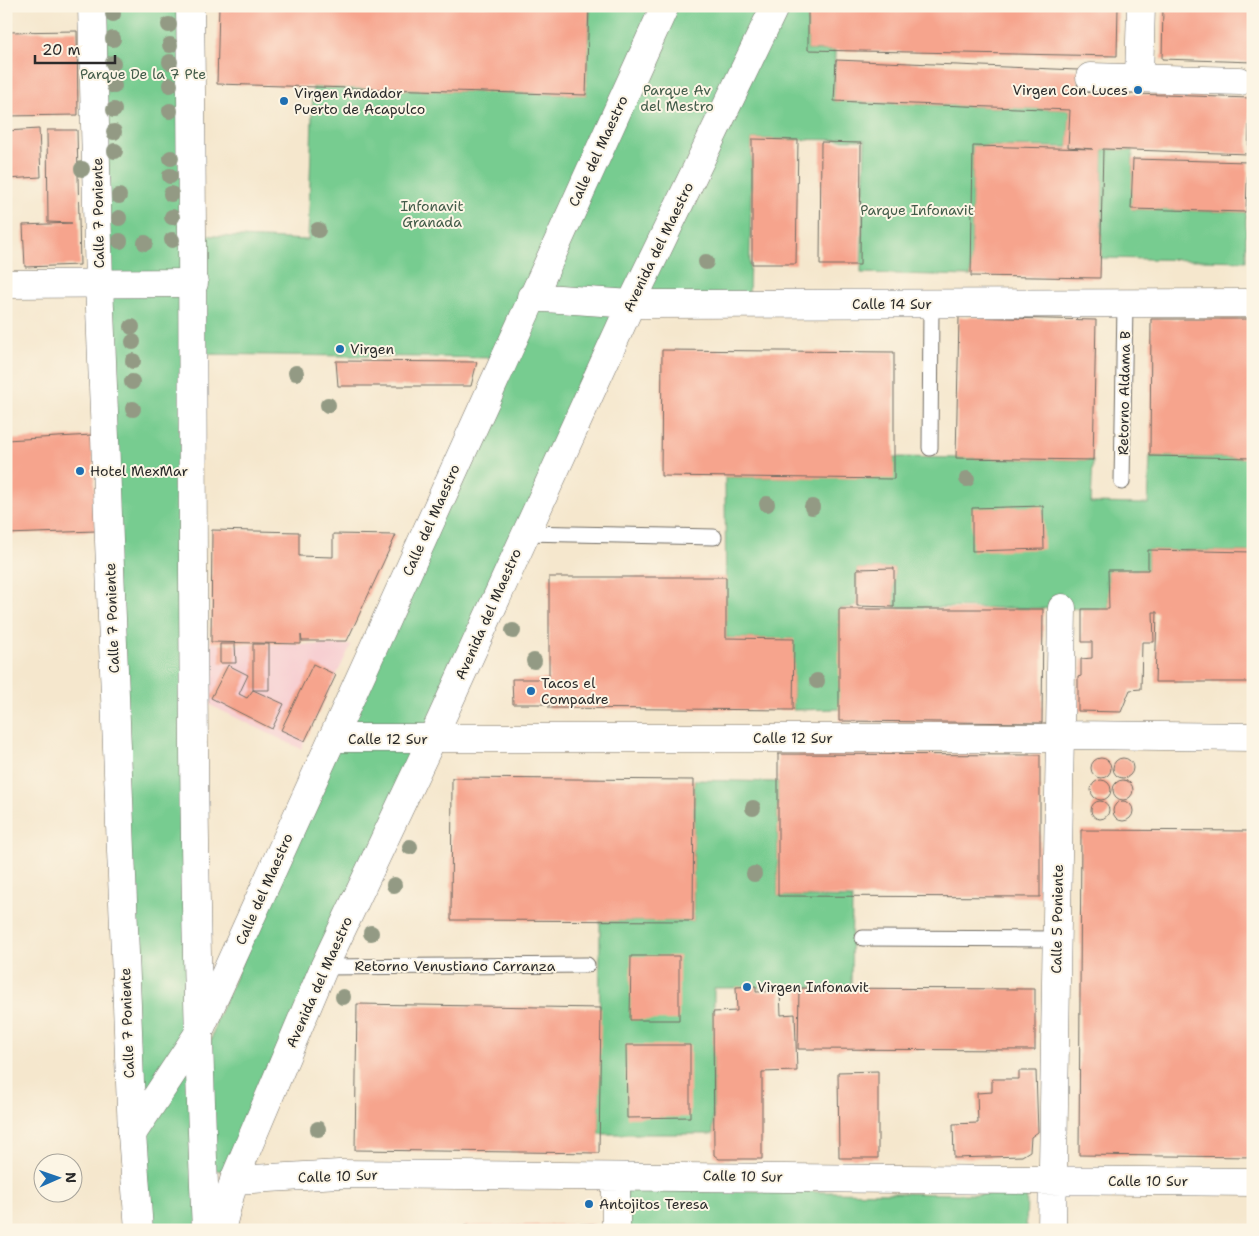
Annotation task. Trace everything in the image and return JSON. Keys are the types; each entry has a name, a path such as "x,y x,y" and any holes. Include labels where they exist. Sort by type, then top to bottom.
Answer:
{"street":[{"name":"Calle 7 Poniente","path":"92,6 99,283 132,1134 140,1230"},
{"path":"190,6 194,283 195,880 198,1034 206,1230"},
{"name":"Calle del Maestro","path":"132,1134 198,1034 531,297 665,6"},
{"name":"Avenida del Maestro","path":"221,1230 234,1180 324,967 432,739 631,304 775,6"},
{"path":"1139,78 1141,6"},
{"path":"1090,77 1240,81"},
{"path":"6,284 194,283"},
{"name":"Calle 14 Sur","path":"531,297 631,304 1125,305 1253,303"},
{"name":"Calle 5 Poniente","path":"1052,1230 1062,608"},
{"name":"Calle 12 Sur","path":"332,738 1060,738 1070,735 1253,737"},
{"name":"Calle 10 Sur","path":"234,1180 339,1174 616,1178 680,1175 1253,1182"},
{"path":"616,1178 616,1230"}],"lane":[{"path":"930,448 931,304"},
{"name":"Retorno Aldama B","path":"1122,482 1125,305"},
{"path":"525,533 714,538"},
{"path":"863,938 1057,939"},
{"name":"Retorno Venustiano Carranza","path":"324,967 586,965"}],"shaded area":[{"path":"211,642 220,644 351,645 301,749 210,705"}],"green space":[{"path":"94,6 190,6 194,235 308,240 313,87 586,95 590,6 665,6 501,358 194,354 204,1230 140,1230"},
{"name":"Parque Av del Mestro","path":"667,6 808,6 808,50 835,51 834,101 1070,110 1068,147 973,146 971,276 861,273 865,140 752,139 749,304 631,304 227,1172 206,1168 201,1080 216,1021"},
{"path":"1103,149 1133,150 1132,209 1246,212 1246,261 1101,258"},
{"path":"1150,456 1253,458 1253,552 1148,550 1148,570 1108,570 1109,609 894,607 894,568 857,569 857,606 839,609 840,709 793,710 793,639 726,638 725,477 893,478 894,457 1093,460 1091,503 1148,504"},
{"path":"694,780 778,782 778,896 852,898 851,987 714,988 713,1134 599,1134 600,921 693,921"},
{"path":"626,1189 1027,1195 1026,1230 626,1230"}],"building":[{"path":"219,6 589,6 586,95 217,84"},
{"path":"808,6 1118,6 1117,56 808,50"},
{"path":"1163,6 1253,6 1253,62 1162,59"},
{"path":"77,31 78,115 6,116 6,32"},
{"path":"836,60 1078,70 1077,92 1250,98 1248,154 1103,149 1100,278 971,276 973,146 1093,149 1068,147 1070,110 834,101"},
{"path":"39,129 41,177 6,179 6,131"},
{"path":"47,130 77,130 80,265 25,267 23,225 72,223 48,222"},
{"path":"752,139 798,140 796,264 752,264"},
{"path":"821,142 861,143 860,265 820,265"},
{"path":"1133,159 1248,162 1246,212 1131,209"},
{"path":"959,317 1096,320 1093,460 956,458"},
{"path":"1151,319 1253,319 1253,458 1150,456"},
{"path":"662,350 894,352 894,479 661,476"},
{"path":"336,361 477,362 471,386 338,386"},
{"path":"92,435 96,531 6,534 6,440"},
{"path":"1043,506 1044,549 972,551 972,508"},
{"path":"212,530 299,532 299,556 333,557 333,534 396,535 347,641 302,641 301,635 301,644 211,642"},
{"path":"1148,550 1253,552 1253,682 1155,682 1157,612 1153,612 1154,642 1142,642 1141,689 1130,690 1121,712 1078,711 1078,677 1081,676 1081,659 1092,658 1092,642 1082,642 1082,609 1109,609 1108,570 1148,570"},
{"path":"894,568 894,607 857,606 857,569"},
{"path":"549,577 726,577 726,638 794,639 793,710 549,708 549,704 513,704 512,679 549,679"},
{"path":"839,609 1043,609 1042,723 839,721"},
{"path":"220,644 235,644 236,663 220,663"},
{"path":"253,644 269,644 269,690 253,690"},
{"path":"313,664 336,675 305,741 281,730"},
{"path":"228,665 248,675 239,694 247,698 253,690 284,704 272,729 211,698"},
{"path":"778,754 1040,755 1040,897 778,896"},
{"path":"1101,758 1108,761 1111,768 1108,775 1101,778 1094,775 1091,768 1094,761"},
{"path":"1123,758 1130,761 1133,768 1130,775 1123,778 1116,775 1113,768 1116,761"},
{"path":"452,778 694,780 693,921 451,920"},
{"path":"1101,780 1108,783 1111,790 1108,797 1101,800 1094,797 1091,790 1094,783"},
{"path":"1123,780 1130,783 1133,790 1130,797 1123,800 1116,797 1113,790 1116,783"},
{"path":"1096,801 1104,801 1109,806 1107,817 1096,819 1091,814 1091,806"},
{"path":"1123,801 1130,804 1133,811 1130,818 1123,821 1116,818 1113,811 1116,804"},
{"path":"1081,830 1253,831 1253,1157 1079,1155"},
{"path":"631,956 679,956 679,1020 630,1020"},
{"path":"756,986 756,992 780,991 781,1015 795,1014 797,1071 762,1072 762,1159 719,1159 714,1155 713,1012 737,1011 736,987"},
{"path":"799,988 1035,989 1035,1050 798,1049"},
{"path":"357,1004 601,1008 599,1153 355,1150"},
{"path":"626,1045 690,1045 690,1117 627,1118"},
{"path":"878,1071 878,1158 839,1158 838,1072"},
{"path":"1019,1071 1036,1071 1038,1132 1031,1137 1030,1151 1022,1156 954,1158 953,1124 978,1123 977,1093 992,1092 992,1079 1019,1079"},
{"path":"594,1224 594,1230 465,1230 465,1226"}],"place":[{"name":"Virgen Con Luces","path":"1138,90"},
{"name":"Virgen Andador Puerto de Acapulco","path":"284,101"},
{"name":"Virgen","path":"340,349"},
{"name":"Hotel MexMar","path":"80,471"},
{"name":"Tacos el Compadre","path":"531,691"},
{"name":"Virgen Infonavit","path":"747,987"},
{"name":"Antojitos Teresa","path":"589,1204"}],"park label":[{"name":"Parque De la 7 Pte","path":"143,74"},
{"name":"Parque Infonavit","path":"917,210"},
{"name":"Infonavit Granada","path":"432,214"}]}
